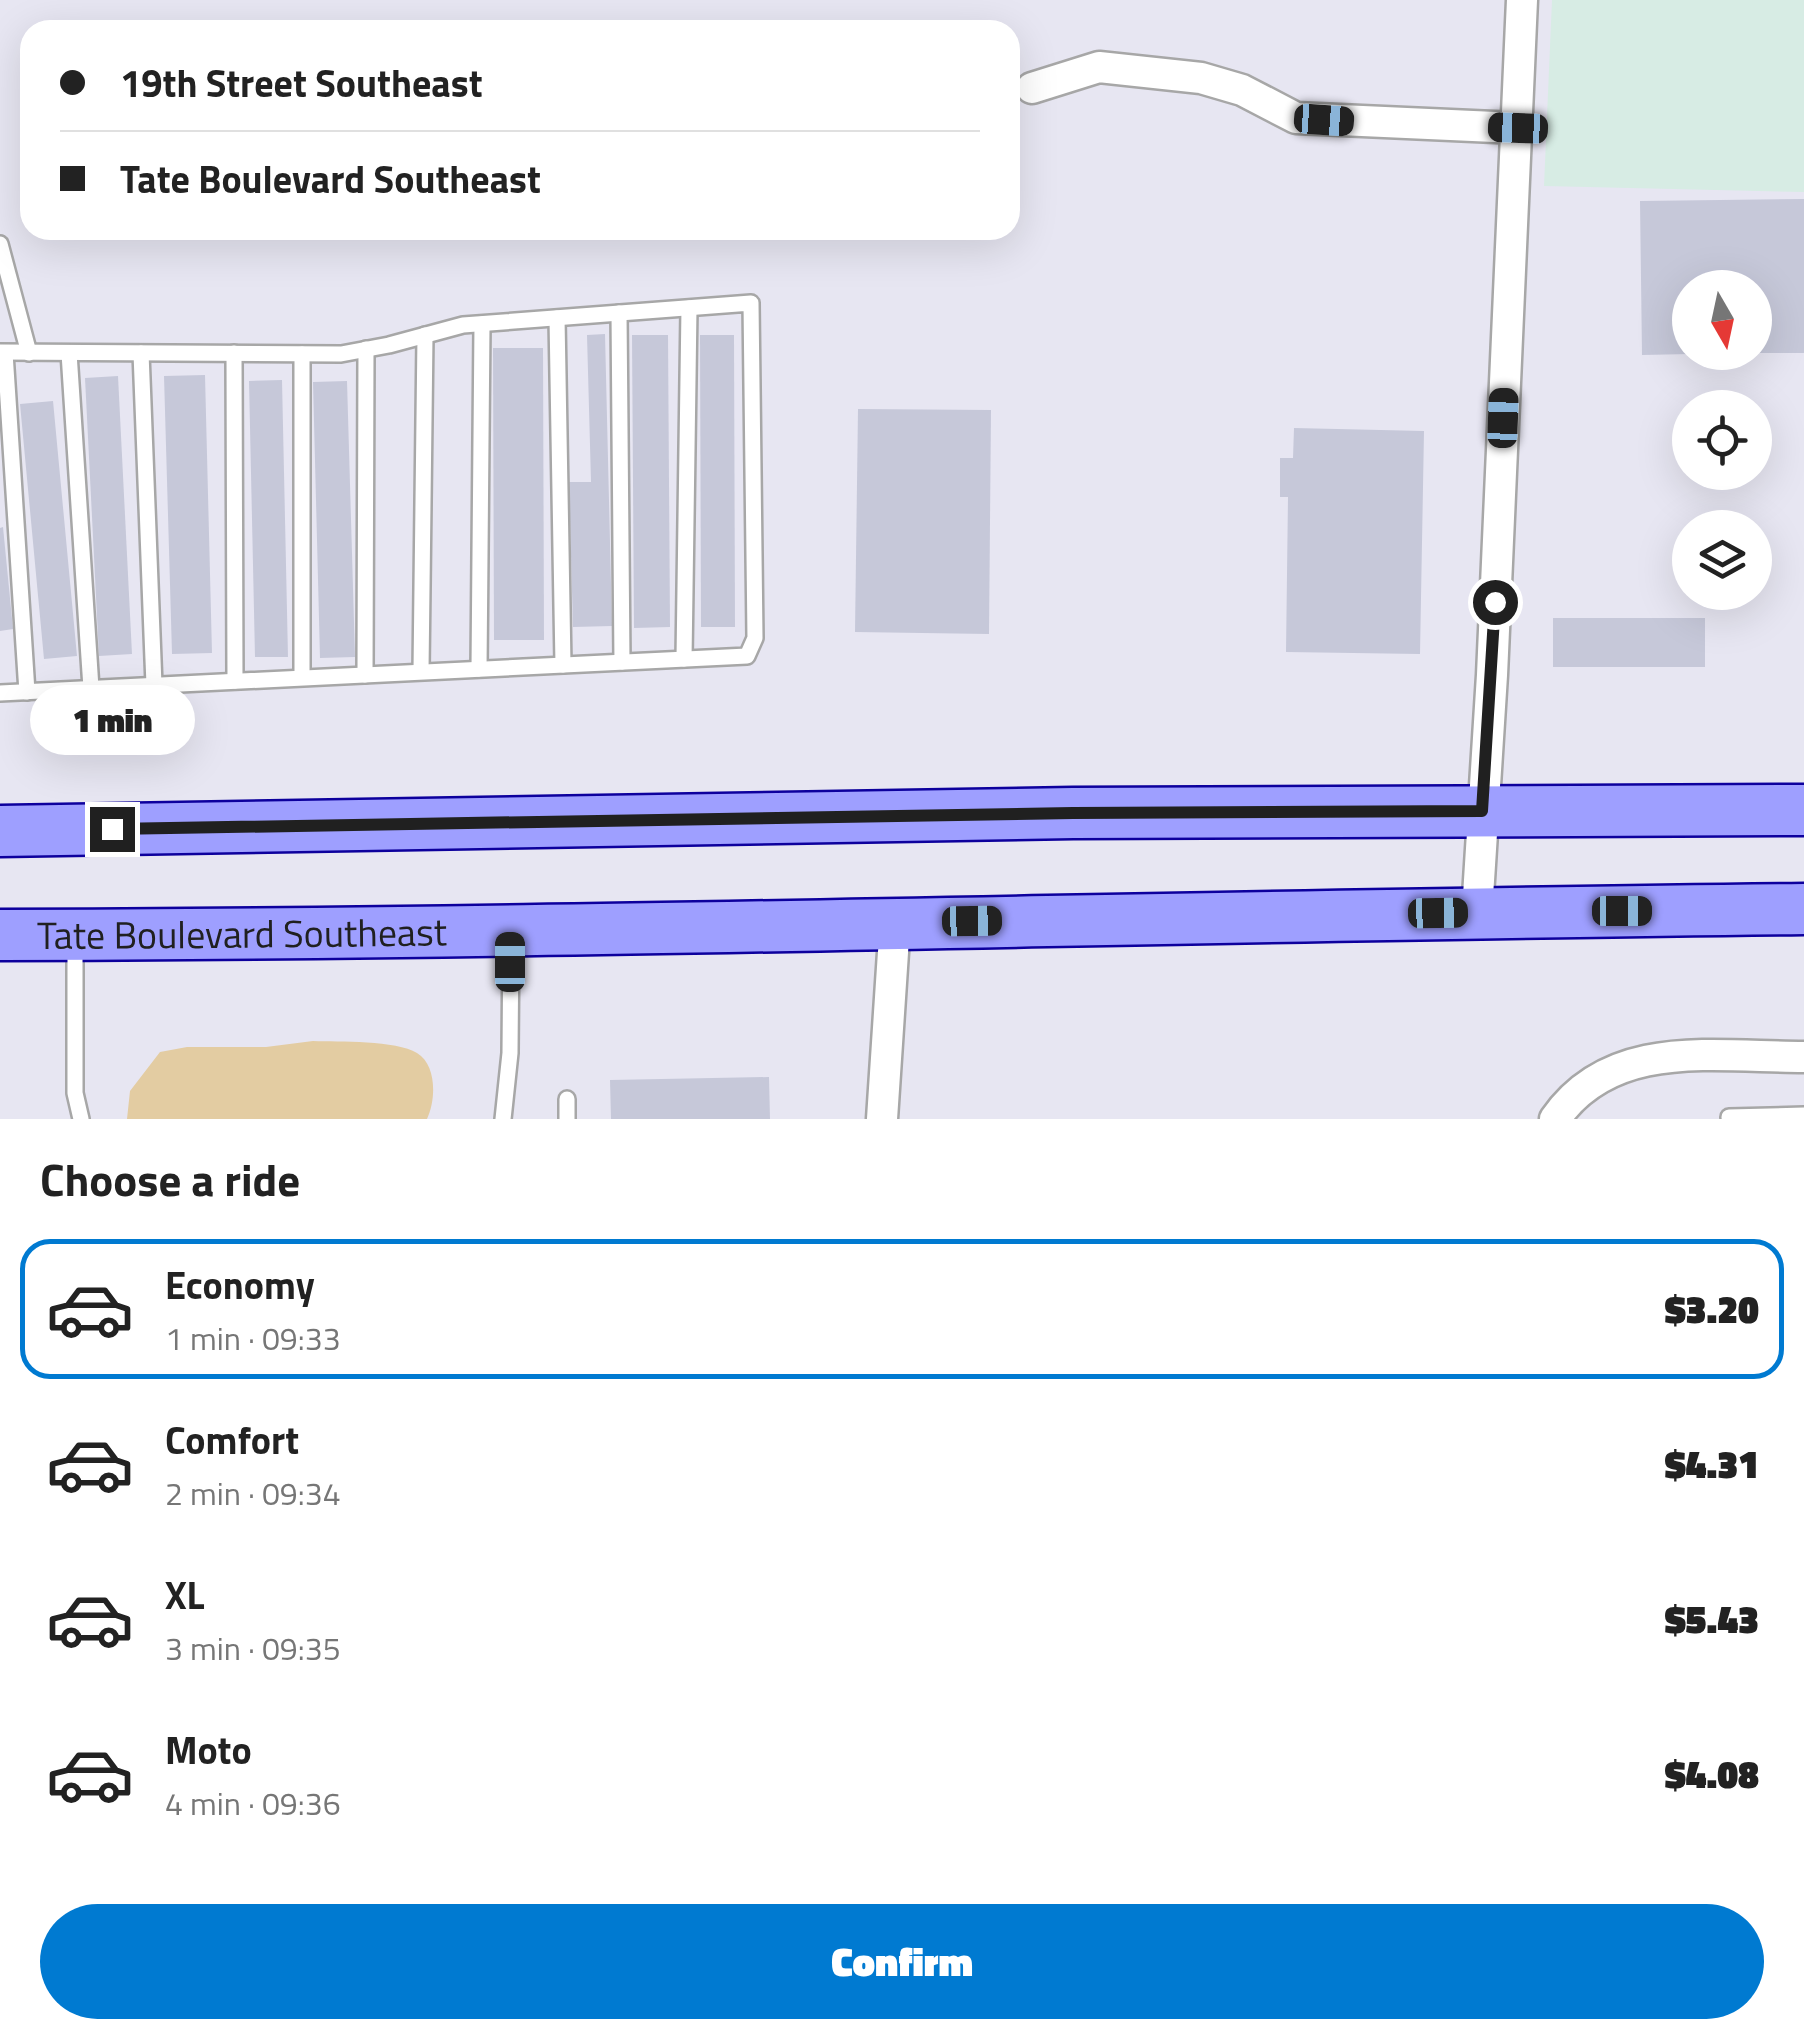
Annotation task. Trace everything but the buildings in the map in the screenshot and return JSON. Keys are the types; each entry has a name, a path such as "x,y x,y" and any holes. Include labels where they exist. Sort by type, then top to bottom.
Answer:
{"main road":[{"path":"0,831 1073,813 1804,810"},
{"name":"Tate Boulevard Southeast","path":"0,935 511,931 1804,909"}],"street":[{"path":"1477,912 1492,675 1522,0"},
{"path":"1032,88 1100,68 1201,78 1242,90 1296,118 1518,128"},
{"path":"882,1119 895,922"},
{"path":"1555,1119 1585,1086 1642,1059 1804,1057"}],"lane":[{"path":"0,244 30,353"},
{"path":"0,693 27,692 154,684 748,656 755,638 751,304 482,324 341,354 3,352 27,692"},
{"path":"684,659 689,308"},
{"path":"620,313 622,662"},
{"path":"556,318 564,664"},
{"path":"479,669 482,324"},
{"path":"421,672 425,336"},
{"path":"365,674 366,349"},
{"path":"69,352 91,688"},
{"path":"141,353 154,684"},
{"path":"234,354 235,680"},
{"path":"302,354 302,677"},
{"path":"503,1119 510,1053 511,931"},
{"path":"74,934 75,1093 81,1119"},
{"path":"566,1119 567,1099"},
{"path":"1729,1118 1804,1115"}],"shaded area":[{"path":"1552,0 1804,0 1804,192 1544,186"},
{"path":"313,1041 382,1044 417,1053 428,1066 433,1083 427,1119 127,1119 130,1091 160,1052 187,1047 266,1047"}],"route":[{"path":"112,829 1073,813 1482,811 1495,602"}]}
